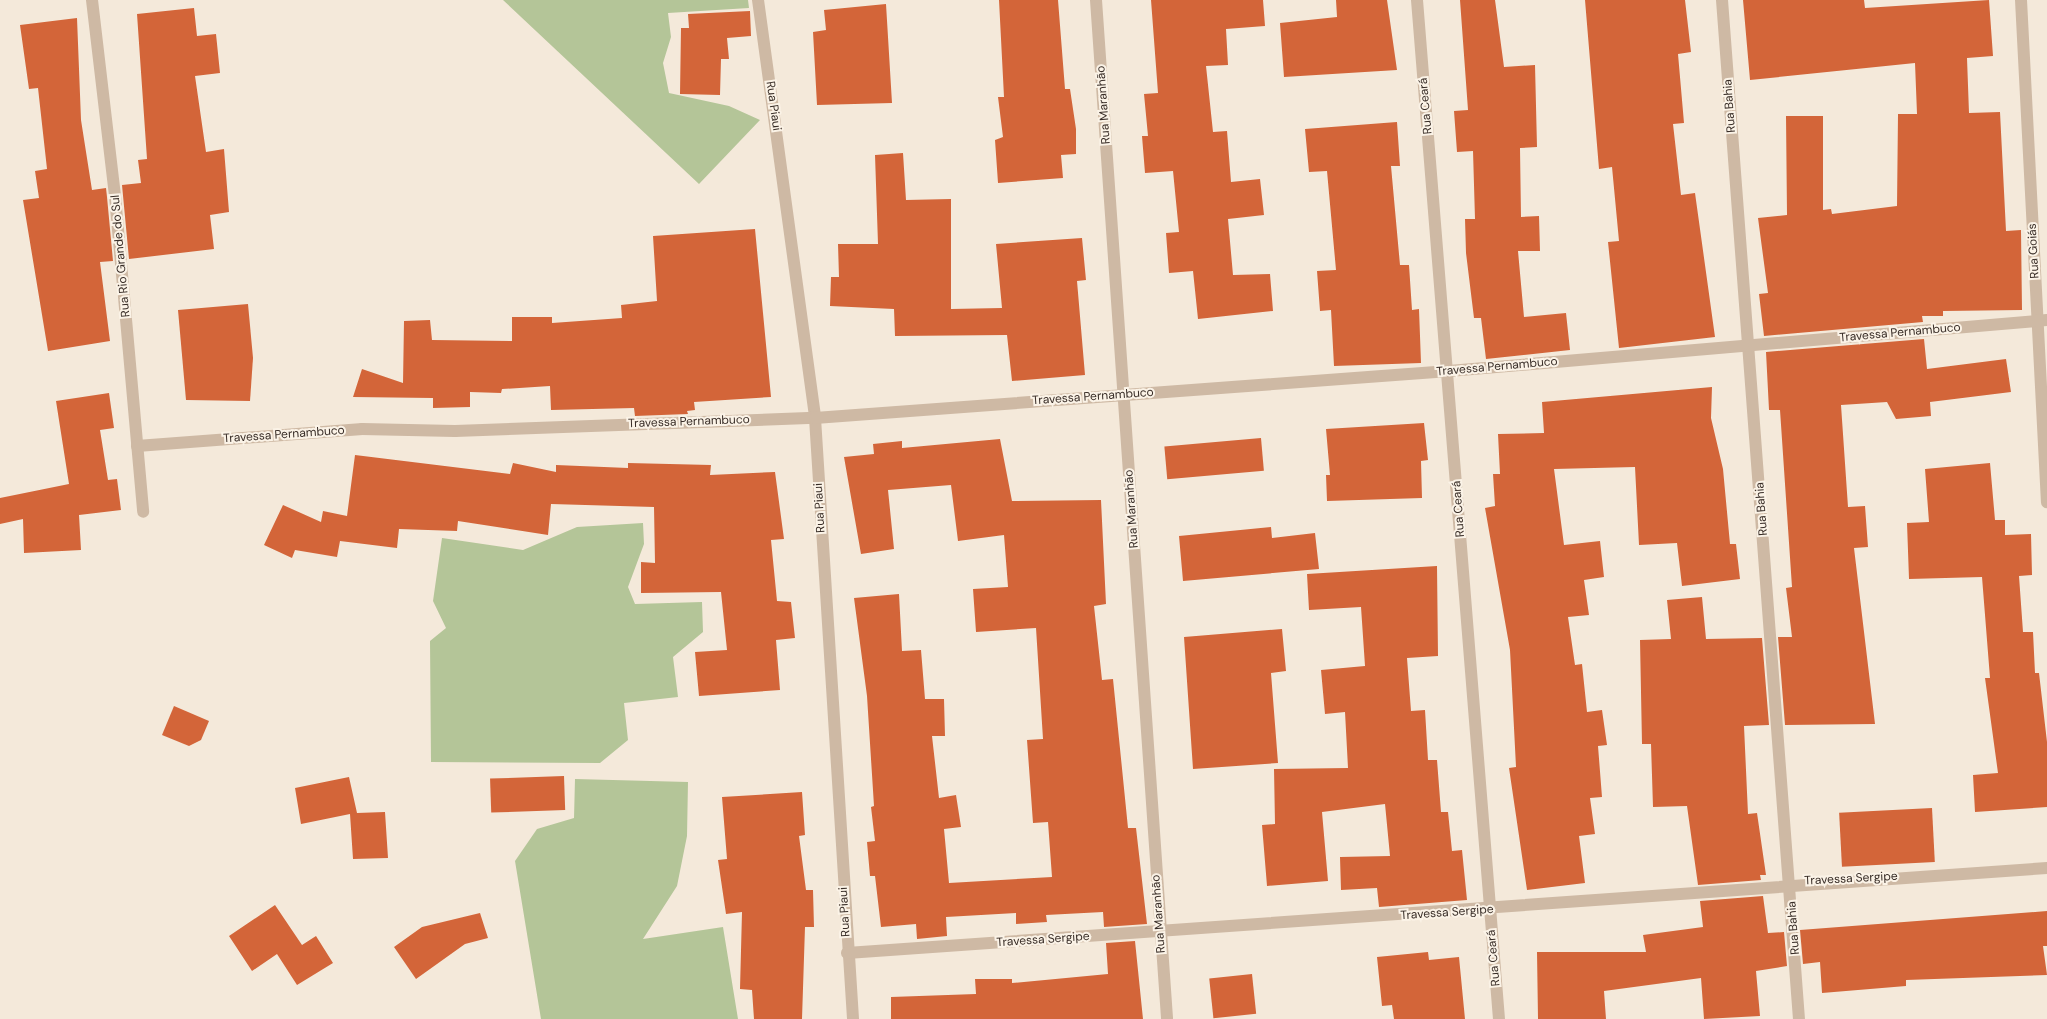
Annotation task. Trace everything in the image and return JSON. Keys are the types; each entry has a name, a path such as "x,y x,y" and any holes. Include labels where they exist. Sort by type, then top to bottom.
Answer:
{"street":[{"name":"Rua Rio Grande do Sul","path":"92,0 143,512"},
{"name":"Rua Piaui","path":"758,0 815,418 847,953 853,1019"},
{"name":"Rua Maranhão","path":"1096,0 1125,394 1167,1019"},
{"name":"Rua Ceará","path":"1417,0 1449,371 1499,1019"},
{"name":"Rua Bahia","path":"1722,0 1800,1019"},
{"name":"Rua Goiás","path":"2021,0 2042,320 2047,502"},
{"name":"Travessa Pernambuco","path":"137,446 362,429 455,431 815,418 1449,371 2042,320"},
{"name":"Travessa Sergipe","path":"847,953 1490,911 1791,883 2047,868"}],"green space":[{"path":"503,0 748,0 749,8 668,13 671,37 663,63 669,93 729,106 760,120 699,184"},
{"path":"643,523 644,544 628,587 635,604 702,602 703,632 673,657 678,697 624,703 628,740 600,763 431,762 430,641 446,628 433,601 442,538 523,550 577,527"},
{"path":"575,779 688,782 687,836 677,886 643,939 723,927 738,1019 541,1019 515,861 537,829 574,818"}],"building":[{"path":"999,0 1058,0 1065,89 1070,89 1076,129 1076,154 1061,155 1063,178 998,183 995,140 1003,137 998,97 1004,97"},
{"path":"1151,0 1263,0 1265,26 1226,29 1228,65 1206,66 1213,132 1227,131 1231,182 1260,179 1264,215 1228,219 1233,275 1270,274 1273,311 1198,319 1193,271 1169,273 1166,233 1179,232 1173,171 1145,173 1142,136 1148,136 1144,94 1158,93"},
{"path":"1336,0 1387,0 1397,70 1284,77 1280,23 1337,17"},
{"path":"1460,0 1495,0 1504,67 1535,65 1537,147 1520,148 1521,217 1539,216 1540,251 1518,251 1524,317 1566,313 1570,350 1486,359 1481,318 1474,318 1466,253 1465,219 1475,219 1473,151 1457,152 1454,111 1468,110"},
{"path":"1585,0 1685,0 1691,52 1678,54 1684,123 1673,124 1681,195 1695,193 1715,337 1619,348 1608,242 1619,241 1612,167 1599,169"},
{"path":"1743,0 1864,0 1865,8 1989,0 1993,56 1967,58 1969,113 2000,112 2006,231 2021,230 2022,310 1943,311 1943,316 1922,316 1923,322 1764,336 1759,294 1768,293 1758,218 1787,215 1786,116 1823,116 1823,210 1831,209 1832,214 1897,206 1898,114 1917,114 1915,63 1750,80"},
{"path":"886,4 892,103 817,105 813,32 826,30 824,10"},
{"path":"194,8 197,36 216,34 220,73 195,76 206,152 224,149 229,212 210,215 214,249 129,259 122,185 141,183 138,160 147,159 137,14"},
{"path":"750,11 751,36 727,38 729,59 721,59 720,95 680,94 681,28 689,28 688,14"},
{"path":"77,18 81,120 92,190 106,188 107,197 113,261 100,262 110,341 48,351 23,200 39,198 35,171 47,169 38,88 29,89 20,25"},
{"path":"1397,122 1400,166 1391,166 1400,265 1409,265 1412,310 1419,309 1421,363 1334,366 1331,310 1320,311 1317,271 1336,270 1327,171 1309,172 1305,129"},
{"path":"903,153 906,200 951,199 951,309 1002,308 996,244 1082,238 1086,280 1077,281 1085,375 1012,381 1007,335 895,336 894,309 830,306 831,277 839,277 838,244 878,244 875,155"},
{"path":"755,229 771,397 694,402 695,410 687,411 688,414 635,416 634,408 551,410 550,386 502,389 501,393 470,392 470,407 433,408 433,398 353,397 362,369 403,383 404,321 430,320 432,340 512,341 512,317 552,317 552,323 622,318 621,305 657,301 653,236"},
{"path":"248,304 253,358 250,401 186,400 178,310"},
{"path":"1924,339 1927,369 2006,359 2011,392 1930,402 1931,416 1896,419 1887,402 1841,405 1848,507 1865,506 1868,547 1854,548 1875,724 1785,725 1778,637 1792,637 1786,588 1792,587 1780,410 1769,410 1766,352"},
{"path":"1712,387 1711,418 1723,469 1730,544 1736,544 1740,579 1682,586 1677,543 1639,545 1635,467 1554,469 1564,545 1600,541 1604,577 1584,580 1589,615 1568,617 1575,665 1582,664 1587,712 1602,710 1607,745 1598,746 1602,797 1590,798 1595,834 1579,836 1585,883 1527,890 1509,768 1516,767 1510,650 1485,508 1495,506 1493,474 1500,474 1498,434 1544,433 1542,402"},
{"path":"109,393 114,428 100,430 108,480 117,479 121,510 79,515 81,550 24,553 23,519 0,524 0,498 69,484 56,401"},
{"path":"1424,423 1428,460 1421,461 1422,498 1327,501 1326,475 1330,475 1326,429"},
{"path":"1261,438 1264,471 1167,479 1164,446"},
{"path":"1000,439 1012,501 1101,500 1106,604 1094,606 1102,680 1113,679 1128,828 1136,828 1147,924 1104,927 1103,912 1046,915 1047,922 1016,924 1016,913 946,917 947,936 917,939 916,924 881,927 875,876 870,876 867,842 875,841 871,807 874,806 867,696 854,598 899,594 902,651 921,650 925,699 944,699 945,736 932,736 939,798 956,795 961,827 944,829 949,883 1052,877 1048,822 1033,823 1027,740 1043,739 1036,628 976,632 973,589 1008,587 1004,535 958,541 951,485 888,490 894,549 861,554 844,457 874,454 873,444 902,441 902,448"},
{"path":"355,455 510,474 513,463 556,472 556,465 628,468 628,463 711,465 710,475 775,472 784,539 771,540 777,601 791,602 795,638 776,640 780,690 699,696 695,652 727,650 721,592 641,593 641,562 655,563 654,507 551,504 548,535 458,521 457,531 399,529 397,548 340,541 337,557 295,550 292,558 264,545 283,505 321,522 323,511 347,516"},
{"path":"1990,463 1995,520 2005,520 2005,535 2031,534 2032,575 2019,576 2023,632 2033,632 2035,673 2039,673 2047,742 2047,807 1975,812 1973,775 1998,773 1985,678 1990,678 1982,577 1909,579 1907,523 1929,522 1925,469"},
{"path":"1271,527 1272,538 1315,533 1319,569 1183,581 1179,536"},
{"path":"1437,566 1438,656 1407,658 1411,711 1425,710 1428,760 1437,760 1441,812 1448,812 1452,851 1462,850 1467,900 1379,907 1377,888 1341,890 1340,857 1390,856 1385,804 1322,812 1328,881 1267,886 1262,825 1275,824 1274,769 1348,768 1345,712 1325,714 1321,670 1365,666 1361,607 1309,610 1307,574"},
{"path":"1702,597 1706,639 1762,638 1769,725 1744,726 1748,814 1757,813 1766,875 1760,875 1761,880 1698,885 1687,806 1653,807 1651,744 1642,744 1640,640 1671,639 1667,600"},
{"path":"1282,629 1286,671 1271,673 1278,763 1193,769 1184,637"},
{"path":"174,706 209,721 201,740 189,746 162,735"},
{"path":"564,776 565,810 491,813 490,779"},
{"path":"349,777 357,813 385,812 388,858 353,859 350,814 301,824 295,788"},
{"path":"802,792 805,835 799,836 806,890 813,890 814,927 805,927 802,1019 754,1019 752,990 740,989 742,912 726,914 718,860 727,859 722,797"},
{"path":"1932,808 1935,862 1842,867 1839,813"},
{"path":"1763,896 1768,933 1784,932 1787,966 1756,971 1760,1016 1704,1019 1701,978 1604,991 1606,1019 1538,1019 1537,952 1646,952 1643,935 1703,927 1700,901"},
{"path":"275,905 302,945 316,936 333,963 297,985 277,954 252,971 229,936"},
{"path":"2047,911 2047,946 2043,946 2047,975 1906,980 1906,986 1822,993 1820,962 1803,964 1800,930"},
{"path":"480,913 488,938 465,944 416,979 394,947 422,927"},
{"path":"1135,941 1143,1019 891,1019 891,997 976,994 975,979 1012,979 1012,983 1108,974 1106,943"},
{"path":"1428,952 1429,960 1459,957 1465,1019 1394,1019 1392,1005 1382,1006 1377,957"},
{"path":"1252,974 1256,1014 1213,1018 1209,978"}]}
